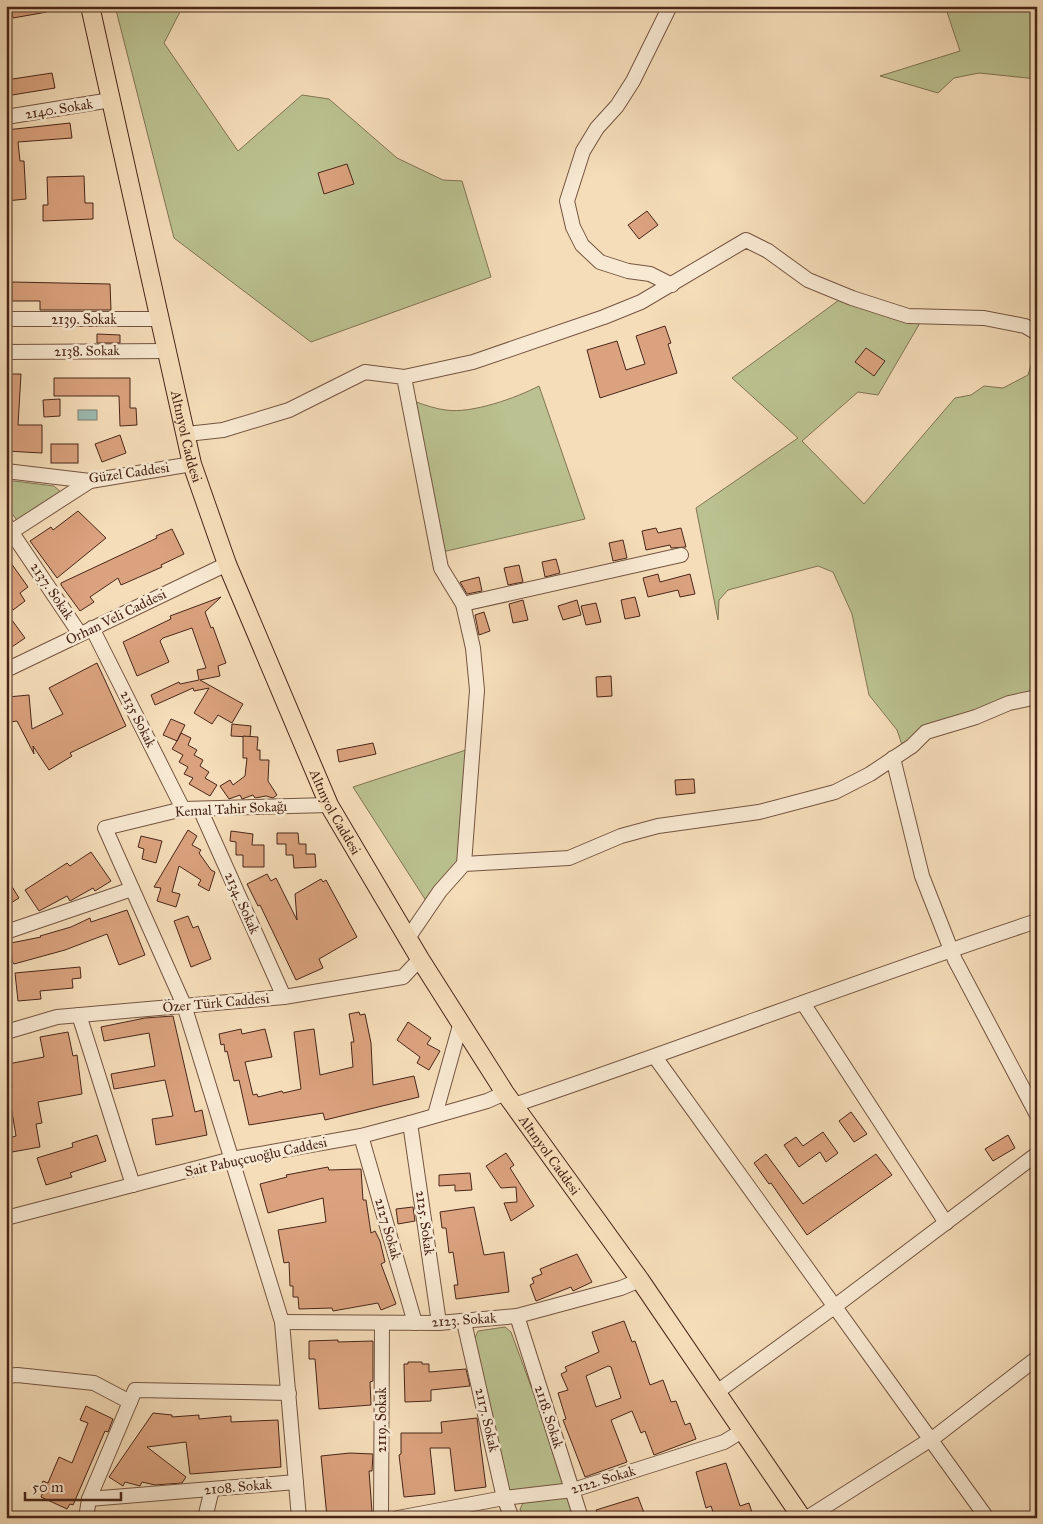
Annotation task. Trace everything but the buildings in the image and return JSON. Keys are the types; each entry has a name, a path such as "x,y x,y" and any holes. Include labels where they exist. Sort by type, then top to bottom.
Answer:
{"main road":[{"name":"Altınyol Caddesi","path":"90,6 187,434 192,464 227,564 329,805 420,959 509,1099 640,1280 802,1518"}],"street":[{"path":"670,6 633,81 617,106 597,128 583,151 567,201 573,227 582,245 600,262 628,271 650,274 672,285"},
{"name":"2140. Sokak","path":"6,117 111,100"},
{"path":"187,434 223,430 289,410 365,372 404,377 474,362 604,317 642,302 746,240 768,251 808,280 852,298 908,316 984,318 1025,326 1037,333"},
{"name":"2139. Sokak","path":"6,319 161,319"},
{"name":"2138. Sokak","path":"6,352 168,351"},
{"path":"404,377 441,568 463,604 473,648 477,690 464,864 440,891 408,938"},
{"name":"Güzel Caddesi","path":"6,471 90,480 192,464"},
{"path":"9,528 90,480"},
{"name":"2137. Sokak","path":"9,528 86,631"},
{"path":"463,604 681,555"},
{"name":"Orhan Veli Caddesi","path":"6,670 227,564"},
{"name":"2135 Sokak","path":"86,631 183,809"},
{"path":"464,864 569,858 621,836 658,826 759,812 835,792 893,758 926,732 976,717 1009,703 1037,697"},
{"path":"893,758 922,876 950,950 1037,1114"},
{"name":"Kemal Tahir Sokağı","path":"132,889 105,828 183,809 329,805"},
{"name":"2134. Sokak","path":"200,809 284,997"},
{"path":"6,932 132,889 184,1005 282,1322 299,1518"},
{"name":"Sait Pabuçcuoğlu Caddesi","path":"6,1218 232,1159 361,1136 487,1101 509,1099 655,1058 950,950 1037,921"},
{"name":"Özer Türk Caddesi","path":"6,1032 57,1017 284,997 402,977 420,959"},
{"path":"802,1004 946,1222"},
{"path":"79,1015 133,1185"},
{"path":"435,1115 461,1022"},
{"path":"655,1058 987,1518"},
{"name":"2125. Sokak","path":"410,1123 439,1323"},
{"name":"2127 Sokak","path":"361,1136 415,1323"},
{"path":"717,1392 834,1307 1037,1154"},
{"name":"2123. Sokak","path":"282,1322 439,1323 517,1316 621,1288 640,1280"},
{"name":"2118. Sokak","path":"517,1316 581,1518"},
{"name":"2117. Sokak","path":"464,1322 504,1498 512,1518"},
{"name":"2119. Sokak","path":"381,1518 382,1323"},
{"path":"807,1518 930,1440 1037,1358"},
{"path":"6,1376 17,1375 94,1383 130,1402"},
{"path":"86,1518 89,1499 135,1390 289,1393"},
{"name":"2122. Sokak","path":"398,1518 504,1498 573,1490 724,1442 742,1431"},
{"name":"2108. Sokak","path":"89,1499 296,1482"},
{"path":"205,1518 212,1489"}],"green space":[{"path":"115,6 183,6 164,43 238,151 302,95 329,99 397,158 443,180 462,181 491,277 311,342 174,238"},
{"path":"945,6 1037,6 1037,79 979,73 954,78 938,93 880,76 960,51"},
{"path":"846,295 924,316 878,395 858,392 802,441 864,504 955,398 971,395 984,386 1003,388 1028,375 1037,345 1037,697 926,732 904,751 897,730 869,695 852,614 833,572 818,566 728,590 719,600 718,620 696,508 798,438 732,378"},
{"path":"539,386 585,519 438,553 416,402 442,409 468,410 506,400"},
{"path":"6,480 54,486 62,493 18,522 6,505"},
{"path":"472,748 464,864 430,907 353,787"},
{"path":"505,1327 511,1332 565,1479 563,1486 510,1491 508,1487 474,1340 478,1331"},
{"path":"568,1498 575,1518 524,1518 520,1509 523,1503"}],"water":[{"path":"78,410 97,410 97,420 78,420"}]}
